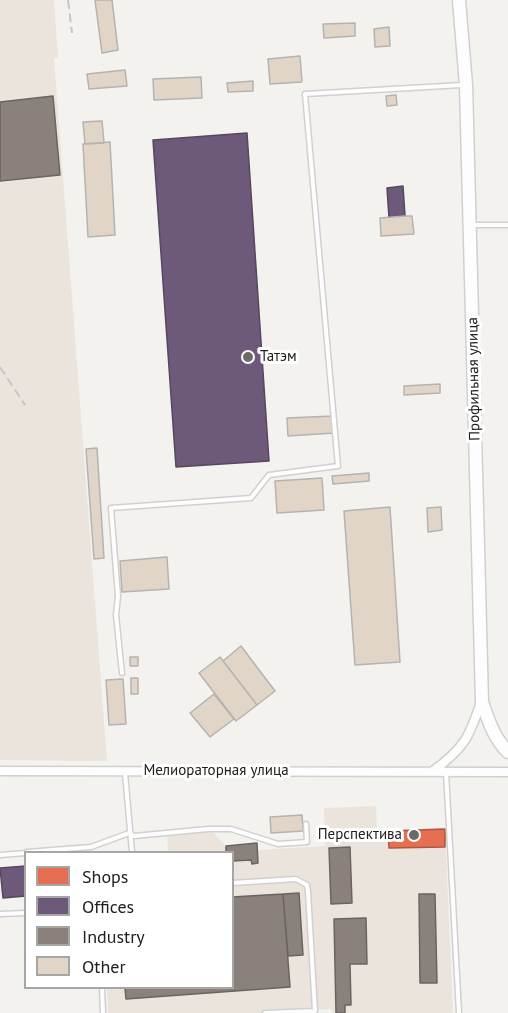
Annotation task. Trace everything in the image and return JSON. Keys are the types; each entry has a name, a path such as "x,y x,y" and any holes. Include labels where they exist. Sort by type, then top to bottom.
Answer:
{"street":[{"name":"Профильная улица","path":"459,0 466,85 482,702 490,726 508,752"},
{"path":"433,771 456,754 472,731 482,702"},
{"name":"Мелиораторная улица","path":"0,771 508,772"}],"lane":[{"path":"122,673 116,615 118,596 111,508 251,498 269,475 338,466 305,94 466,85"},
{"path":"470,225 508,225"},
{"path":"446,771 459,1013"},
{"path":"125,772 132,851"},
{"path":"129,833 134,836 231,829 278,844 307,842 306,824"},
{"path":"48,851 91,847 129,833"},
{"path":"0,855 24,853"},
{"path":"234,883 296,879 307,885 315,1011 266,1013"},
{"path":"0,914 24,913"},
{"path":"102,989 103,1013"}],"shaded area":[{"path":"0,0 54,0 58,58 54,58 107,761 0,760"},
{"path":"376,806 377,831 445,829 453,1013 332,1013 331,1009 272,1013 108,1013 107,989 234,989 234,851 168,851 167,830 208,827 226,846 257,843 258,850 325,846 324,808"}],"building: Shops":[{"path":"445,829 445,847 389,848 388,831"}],"building: Offices":[{"path":"247,133 269,461 176,467 153,140"},
{"path":"403,186 405,216 389,218 387,188"},
{"path":"24,866 24,896 3,898 0,868"}],"building: Industry":[{"path":"53,96 60,175 0,181 0,102"},
{"path":"257,843 258,863 252,864 251,860 234,861 234,851 226,851 226,846"},
{"path":"350,847 352,903 331,904 329,848"},
{"path":"299,893 303,955 288,956 283,894"},
{"path":"283,894 290,987 126,999 125,989 234,989 234,897"},
{"path":"419,894 435,894 437,983 420,983"},
{"path":"366,918 367,964 350,964 351,1005 345,1005 345,1013 336,1013 334,919"}],"building: Other":[{"path":"95,0 112,0 118,50 102,53"},
{"path":"355,23 355,36 324,38 323,24"},
{"path":"389,27 390,46 375,47 374,29"},
{"path":"300,56 302,82 270,84 268,59"},
{"path":"125,70 127,86 89,89 87,74"},
{"path":"201,77 202,98 154,100 153,79"},
{"path":"253,81 253,91 228,92 227,83"},
{"path":"396,95 397,105 387,106 386,96"},
{"path":"102,121 104,143 85,144 83,122"},
{"path":"110,142 115,235 88,237 83,144"},
{"path":"412,216 414,234 381,236 380,218"},
{"path":"440,384 440,393 404,395 404,386"},
{"path":"333,416 334,433 288,436 287,418"},
{"path":"97,448 104,558 94,559 86,449"},
{"path":"369,473 369,481 333,484 332,476"},
{"path":"322,478 324,510 277,513 275,481"},
{"path":"390,507 400,662 355,665 344,511"},
{"path":"441,507 442,530 428,532 427,508"},
{"path":"167,557 169,589 122,592 120,561"},
{"path":"241,646 275,691 257,705 223,661"},
{"path":"130,657 138,657 138,666 130,666"},
{"path":"220,657 257,705 236,721 199,673"},
{"path":"131,678 138,678 138,694 131,694"},
{"path":"123,679 126,724 109,725 106,680"},
{"path":"214,694 234,719 210,737 190,713"},
{"path":"302,815 303,831 271,833 270,817"}],"railway":[{"path":"68,0 72,33"},
{"path":"0,367 25,405"}],"place":[{"name":"Татэм","path":"248,357"},
{"name":"Перспектива","path":"414,835"}]}
